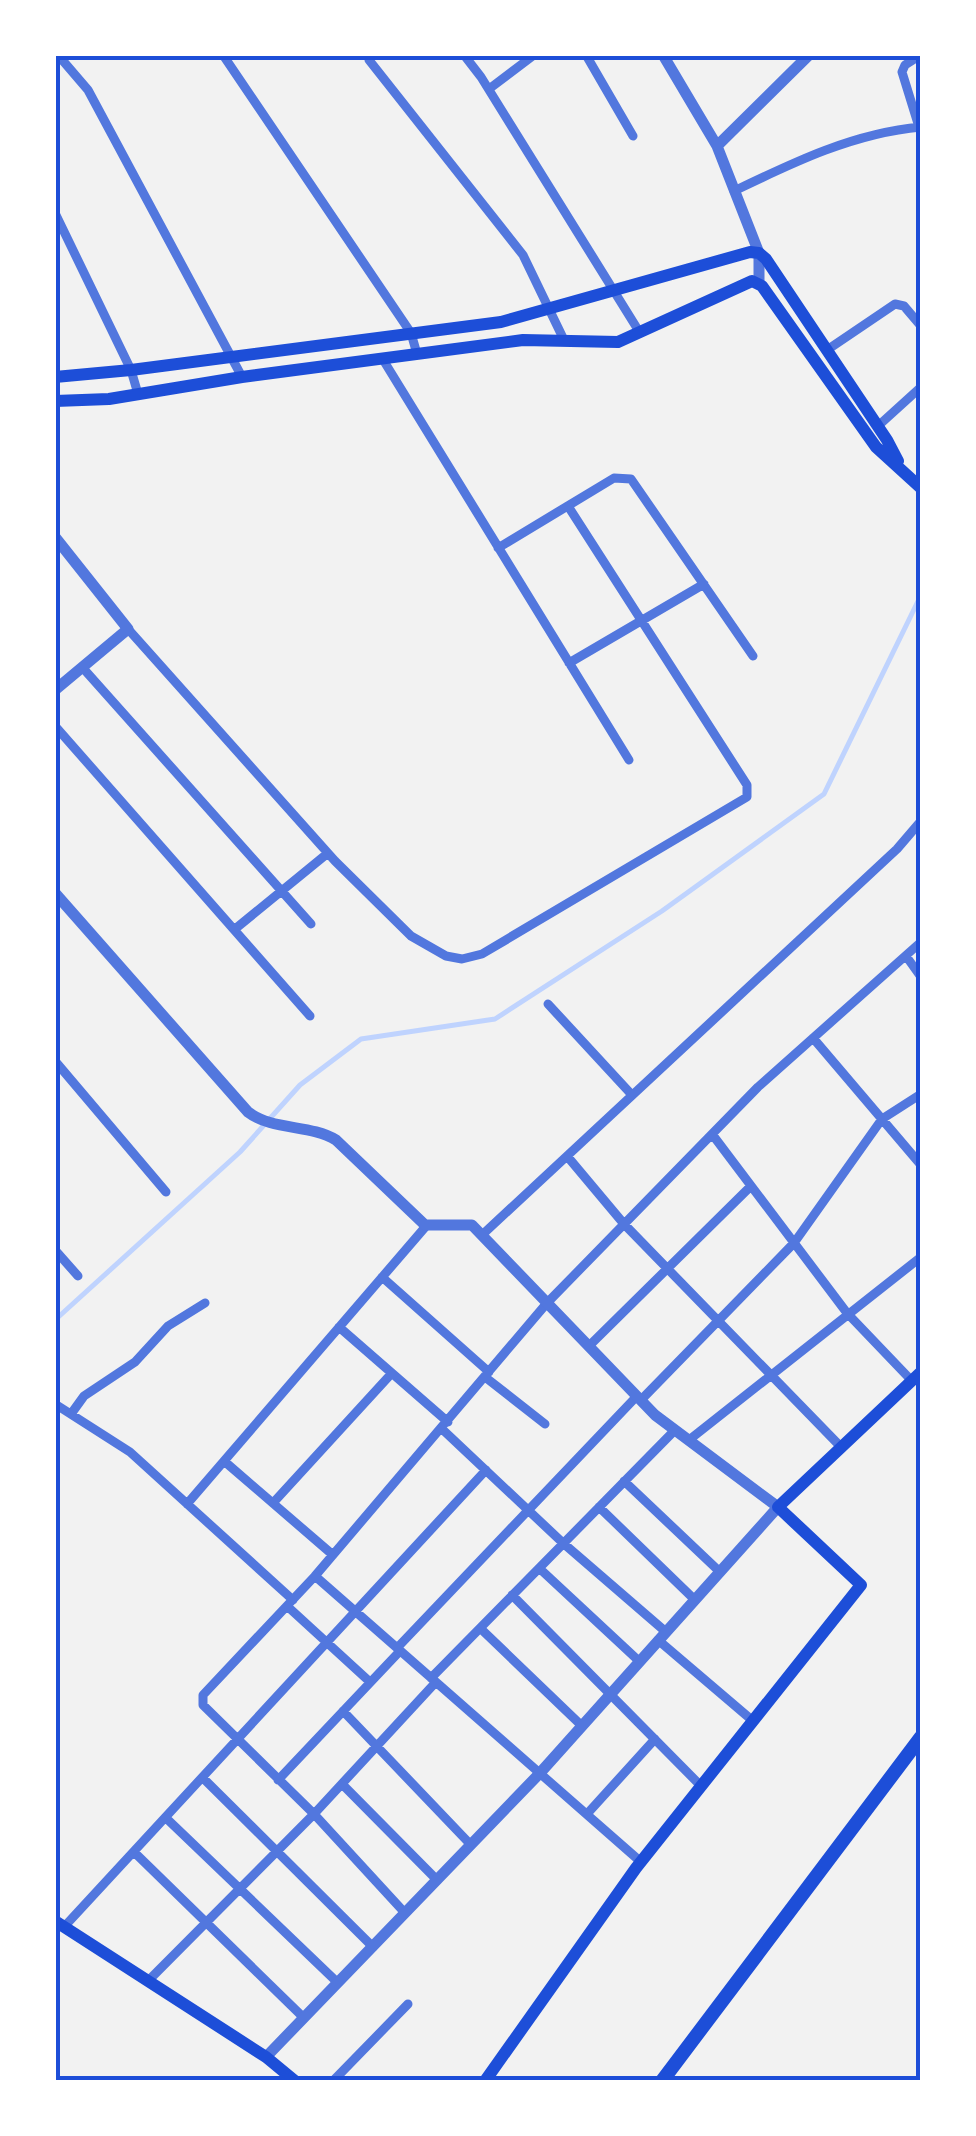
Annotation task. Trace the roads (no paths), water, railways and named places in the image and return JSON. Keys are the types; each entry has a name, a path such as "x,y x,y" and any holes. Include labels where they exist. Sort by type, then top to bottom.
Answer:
{"main road":[{"path":"55,377 501,322 750,252 759,253 827,350 876,447 921,488"},
{"path":"55,401 138,394 523,340 618,342 747,282 759,284 878,426 901,467"},
{"path":"486,2081 641,1862 861,1585 778,1508 916,1377"},
{"path":"662,2081 921,1738"},
{"path":"60,1924 266,2057 295,2081"}],"street":[{"path":"58,55 82,80 242,377"},
{"path":"224,55 411,333 417,354"},
{"path":"464,55 640,333"},
{"path":"489,89 534,55"},
{"path":"586,55 633,136"},
{"path":"664,55 717,146 759,253 759,284"},
{"path":"717,146 809,55"},
{"path":"734,191 795,162 860,138 920,127 902,72 916,58"},
{"path":"369,60 523,255 564,340"},
{"path":"55,213 131,370 138,394"},
{"path":"827,350 895,304 904,306 921,326"},
{"path":"382,358 629,760"},
{"path":"878,426 921,387"},
{"path":"498,548 614,478 630,479 752,656"},
{"path":"55,537 128,629 328,854 412,936 446,956 462,959 482,954 748,797 747,785 568,506"},
{"path":"570,663 704,584"},
{"path":"55,690 128,629"},
{"path":"82,667 310,924"},
{"path":"55,726 310,1016"},
{"path":"482,1235 919,828"},
{"path":"235,929 328,854"},
{"path":"55,893 248,1112 259,1120 336,1140 427,1224 472,1225 639,1398 778,1508 540,1773 266,2057"},
{"path":"405,1913 314,1814 206,1710 201,1700 333,1556 547,1303 712,1134 921,942"},
{"path":"906,956 921,977"},
{"path":"548,1004 632,1094"},
{"path":"813,1038 921,1165"},
{"path":"55,1061 166,1192"},
{"path":"278,1780 529,1510 794,1244 882,1119 921,1094"},
{"path":"712,1134 847,1313 916,1377"},
{"path":"567,1156 624,1224 842,1448"},
{"path":"589,1346 751,1186"},
{"path":"187,1504 427,1224"},
{"path":"55,1250 78,1276"},
{"path":"689,1440 921,1257"},
{"path":"382,1277 544,1424"},
{"path":"71,1414 84,1396 135,1362 168,1326 206,1304"},
{"path":"339,1327 392,1373 486,1470 752,1722"},
{"path":"273,1503 392,1373"},
{"path":"55,1404 130,1452 370,1682"},
{"path":"148,1981 314,1814 480,1628 675,1430"},
{"path":"224,1460 333,1556"},
{"path":"60,1924 166,1818 486,1470"},
{"path":"624,1481 720,1572"},
{"path":"598,1507 695,1600"},
{"path":"538,1568 640,1662"},
{"path":"315,1576 641,1862"},
{"path":"512,1595 702,1786"},
{"path":"480,1628 582,1726"},
{"path":"343,1711 471,1845"},
{"path":"586,1814 655,1739"},
{"path":"203,1778 372,1947"},
{"path":"342,1784 437,1880"},
{"path":"166,1818 338,1983"},
{"path":"134,1852 304,2018"},
{"path":"333,2081 408,2004"}],"waterway":[{"path":"55,1320 240,1152 300,1085 361,1039 495,1019 662,911 824,794 921,595"}]}
